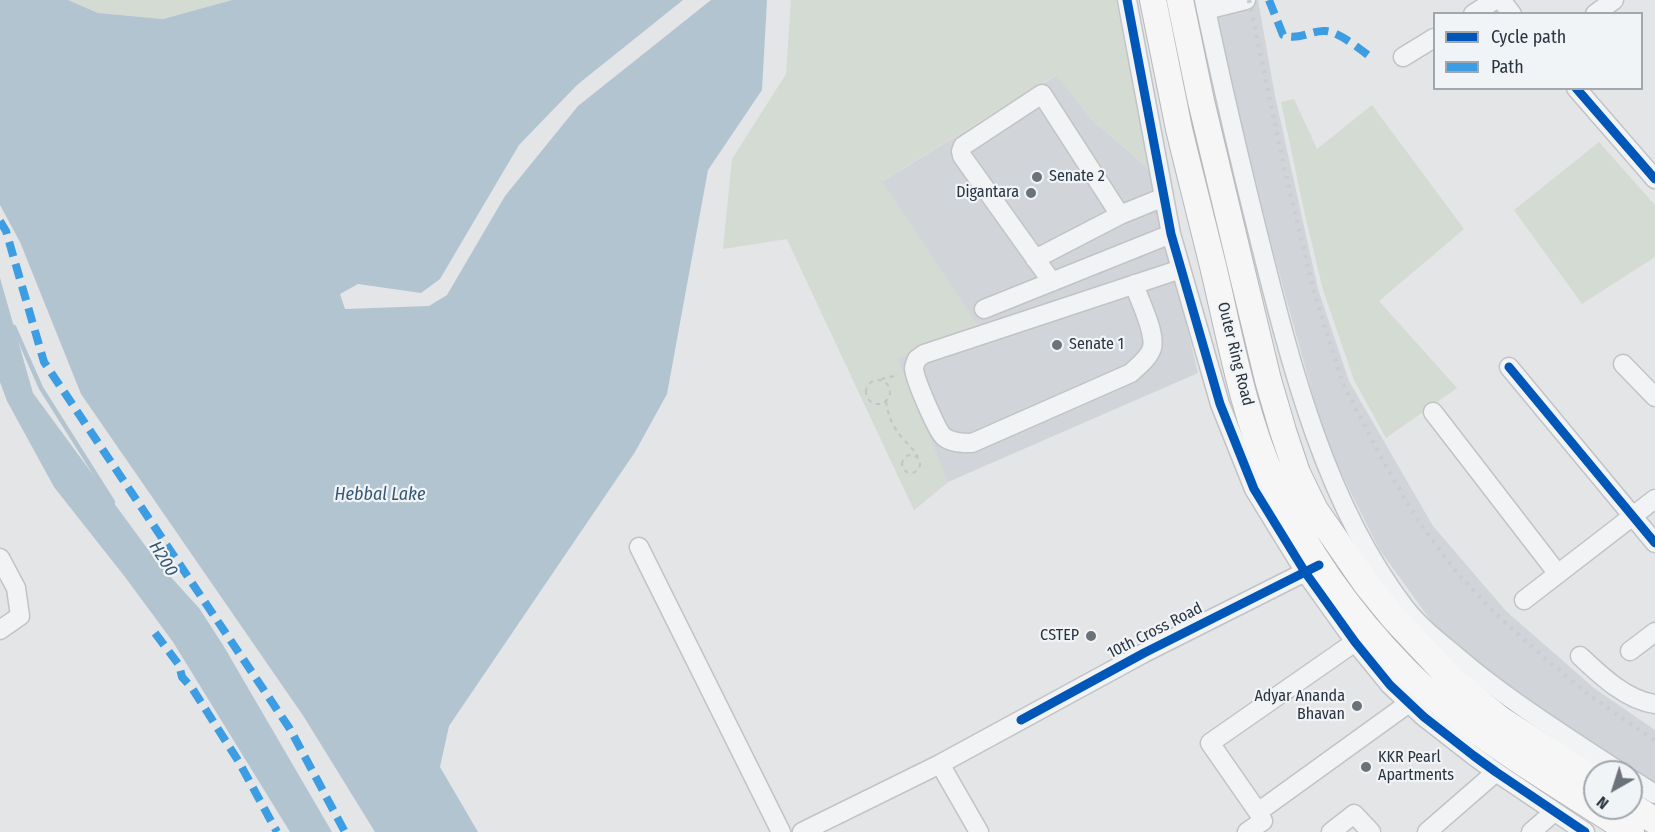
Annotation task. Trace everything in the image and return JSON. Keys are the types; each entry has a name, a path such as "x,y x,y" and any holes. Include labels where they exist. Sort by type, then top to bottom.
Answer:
{"highway":[{"name":"Outer Ring Road","path":"1153,0 1179,129 1243,389 1272,479 1295,525 1312,568 1346,602 1397,677 1449,709 1488,739 1630,832"},
{"name":"Outer Ring Road","path":"1180,0 1201,101 1268,380 1297,473 1315,510 1367,585 1400,613 1450,678 1501,720 1583,773"}],"street":[{"path":"1127,0 1171,234 1220,404 1254,489 1312,568 1356,642 1397,677 1408,703 1496,772 1585,832"},
{"path":"1246,0 1205,5 1276,308 1308,414 1337,492 1400,613 1431,635 1478,675 1601,760"},
{"path":"1476,12 1495,0"},
{"path":"1501,0 1510,12"},
{"path":"1598,12 1614,0"},
{"path":"1403,57 1433,39"},
{"path":"1578,90 1655,179"},
{"path":"1052,282 962,156 960,151 963,146 1042,93 1120,215"},
{"path":"1035,259 1120,215 1164,197"},
{"path":"984,309 1171,234"},
{"path":"1134,284 1152,337 1151,349 1143,362 1131,373 972,443 957,443 944,437 936,426 916,379 914,366 916,359 924,354 1134,284 1181,269"},
{"path":"1623,364 1655,397"},
{"path":"1509,367 1655,543"},
{"path":"1433,412 1558,574"},
{"path":"1524,600 1655,499"},
{"path":"639,547 781,832"},
{"path":"0,558 16,588 20,616 0,630"},
{"name":"10th Cross Road","path":"802,832 940,764 1144,653 1312,568"},
{"path":"1630,651 1655,632"},
{"path":"1246,832 1263,821 1210,743 1356,642"},
{"path":"1580,656 1617,687 1644,703 1655,704"},
{"path":"1258,812 1408,703"},
{"path":"940,764 979,832"},
{"path":"1427,832 1496,772"},
{"path":"1531,832 1554,812"},
{"path":"1331,832 1354,814 1371,832"}],"path":[{"path":"879,380 889,387 890,395 886,401 878,404 873,403 867,396 867,386 870,382 879,380 894,377 914,366"},
{"path":"886,401 894,428 917,453 916,458 920,463 917,470 905,471 902,465 904,458 911,455 916,458"}],"shaded area":[{"path":"68,0 232,0 163,19 98,13"},
{"path":"791,0 1116,0 1150,170 1091,119 1056,75 882,181 979,327 898,359 948,482 914,510 787,239 723,249 732,159 786,74"},
{"path":"1213,0 1258,0 1275,96 1318,289 1349,381 1433,526 1506,611 1594,688 1655,730 1655,785 1643,777 1643,760 1618,760 1502,683 1434,625 1379,549 1326,443 1267,229 1218,30"},
{"path":"1057,75 1091,119 1150,170 1198,373 948,482 914,510 787,239"},
{"path":"1294,99 1317,149 1372,105 1464,229 1379,301 1457,388 1386,438 1354,380 1323,290 1281,102"},
{"path":"1599,142 1655,205 1655,257 1582,304 1514,210"}],"water":[{"name":"Hebbal Lake","path":"0,0 68,0 98,13 163,19 232,0 683,0 577,85 519,145 440,279 421,293 358,284 340,294 345,309 429,306 447,295 505,196 578,106 711,0 767,0 762,90 708,170 667,394 635,452 449,726 440,767 478,832 375,832 304,717 81,394 20,242 0,205"},
{"path":"0,278 33,393 158,563 199,608 332,832 290,832 173,642 54,487 7,401 0,382"}],"waterway":[{"name":"H200","path":"14,327 41,388 113,502"}],"railway":[{"path":"1249,0 1285,171 1314,292 1343,384 1381,457 1416,518 1457,573 1500,618 1589,695 1655,741"}],"marked path":[{"path":"1269,0 1283,35 1295,37 1320,31 1331,32 1372,58"},
{"path":"0,221 6,231 44,362 290,729 345,832"},
{"path":"155,633 179,665 182,677 192,688 239,762 277,832"}],"cycle path":[{"path":"1127,0 1171,234 1220,404 1254,489 1305,572 1355,642 1390,685 1424,717 1474,756 1585,832"},
{"path":"1578,90 1655,179"},
{"path":"1509,367 1655,543"},
{"path":"1021,720 1144,653 1319,565"}],"place":[{"name":"Senate 2","path":"1037,177"},
{"name":"Digantara","path":"1031,193"},
{"name":"Senate 1","path":"1057,345"},
{"name":"CSTEP","path":"1091,636"},
{"name":"Adyar Ananda Bhavan","path":"1357,706"},
{"name":"KKR Pearl Apartments","path":"1366,767"}]}
